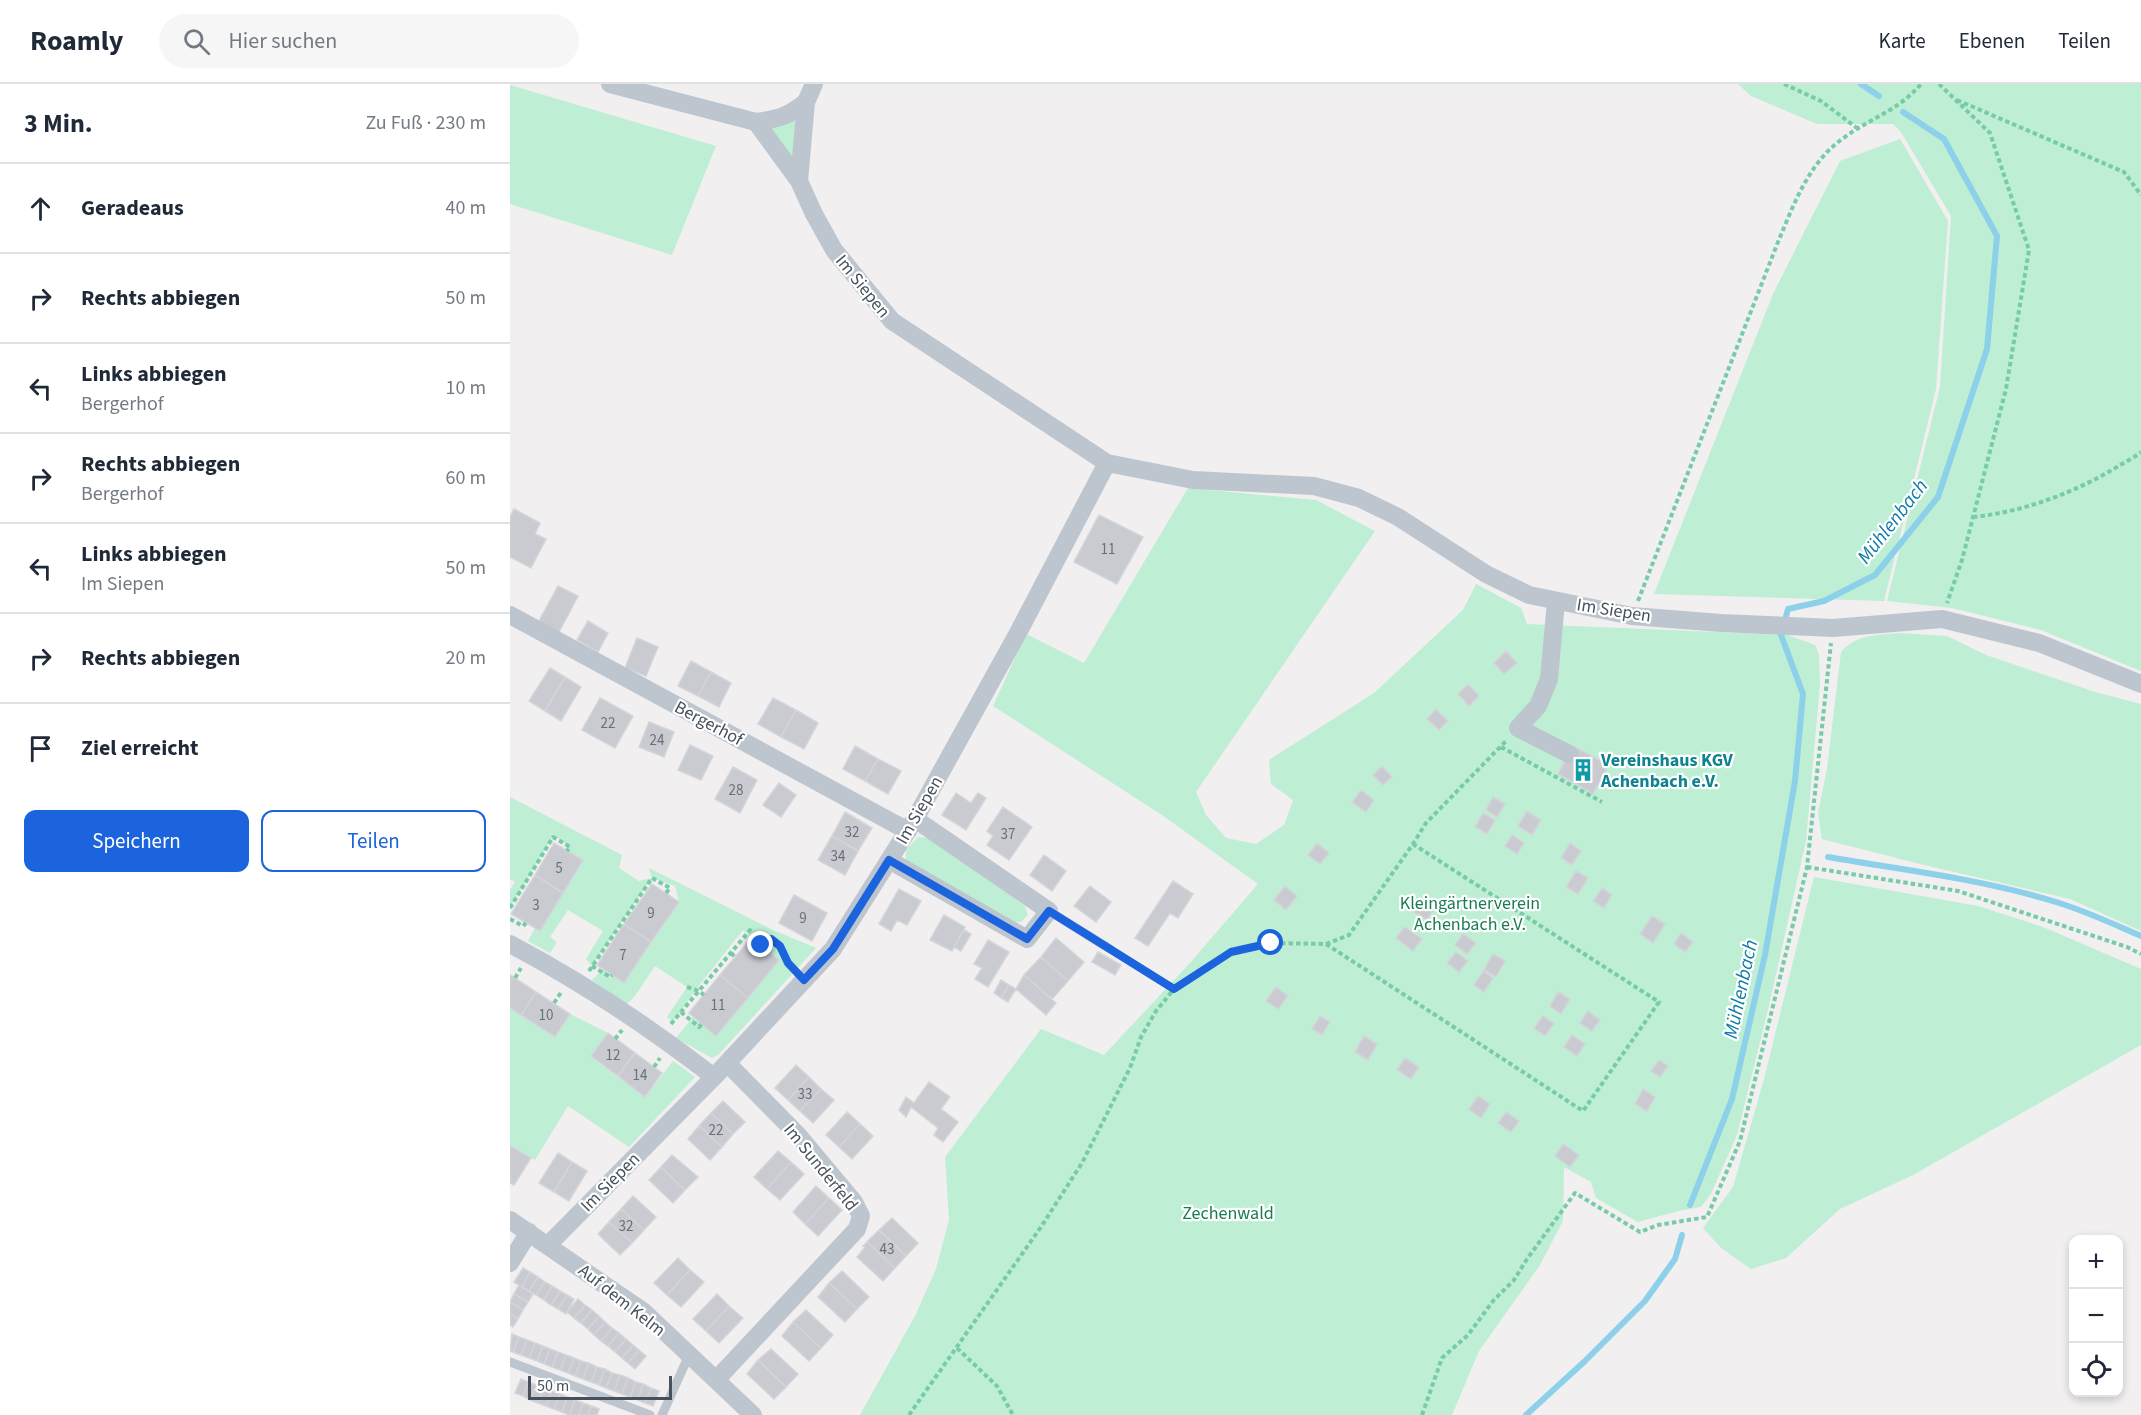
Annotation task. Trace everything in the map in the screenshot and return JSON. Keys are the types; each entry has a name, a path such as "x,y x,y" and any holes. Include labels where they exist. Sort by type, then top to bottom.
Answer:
{"street":[{"path":"610,84 756,122 773,120 790,114 807,102"},
{"path":"799,181 807,102 814,84"},
{"name":"Im Siepen","path":"756,122 799,181 834,250 892,321 1107,463 1193,480 1314,486 1359,498 1398,518 1486,574 1529,595 1556,601 1632,616 1789,626 1833,628 1941,619 2039,643 2141,684"},
{"name":"Im Siepen","path":"548,1245 714,1077 833,949 912,825 1019,631 1107,463"},
{"path":"1556,601 1549,679 1538,706 1518,728 1569,754"},
{"name":"Bergerhof","path":"510,615 912,825 1049,911"},
{"path":"889,860 1027,939 1049,911"},
{"path":"510,944 633,1016 714,1077"},
{"name":"Im Sunderfeld","path":"716,1380 857,1229 861,1216 854,1202 798,1135 727,1063"},
{"name":"Auf dem Kelm","path":"510,1220 644,1312 753,1415"},
{"path":"510,1263 529,1232"}],"lane":[{"path":"1049,911 1110,949"},
{"path":"662,1415 689,1355"},
{"path":"510,1362 650,1415"}],"path":[{"path":"1784,84 1821,101 1857,128"},
{"path":"1632,616 1769,263 1798,195 1825,153 1857,128 1890,112 1921,84"},
{"path":"1939,84 1990,134 2029,250 2006,389 1962,560 1941,619"},
{"path":"1954,98 2124,172 2141,195"},
{"path":"1973,517 1990,515 2053,497 2094,481 2141,452"},
{"path":"1422,1415 1442,1358 1468,1335 1493,1301 1514,1280 1575,1193 1640,1232 1658,1225 1707,1217 1740,1141 1807,867 1833,628"},
{"path":"909,1415 1041,1227 1082,1163 1130,1068 1141,1037 1156,1011 1174,989 1231,952 1271,943 1326,944 1349,934 1426,823 1518,728"},
{"path":"1501,747 1602,802"},
{"path":"510,908 542,859 553,837 570,847 567,851"},
{"path":"1326,944 1582,1111 1659,1002 1413,844"},
{"path":"1807,867 1958,891 2127,947 2141,954"},
{"path":"581,984 652,878 670,888 666,893"},
{"path":"510,919 523,926 526,922"},
{"path":"661,1037 750,930 762,943 771,939 780,946 788,963 804,980"},
{"path":"1110,949 1174,989"},
{"path":"731,953 735,957"},
{"path":"592,966 609,977 612,975"},
{"path":"687,987 704,995"},
{"path":"681,1012 699,1027 702,1024"},
{"path":"957,1348 997,1386 1013,1415"}],"green space":[{"path":"1738,84 2141,84 2141,671 2041,630 1952,608 1887,601 1940,387 1951,216 1901,132 1893,124 1817,124 1751,96"},
{"path":"510,85 716,146 672,255 510,204"},
{"path":"797,111 799,181 756,122"},
{"path":"1900,139 1948,221 1936,389 1884,601 1654,594 1773,294 1840,161"},
{"path":"1188,488 1316,500 1375,531 1196,792 1206,815 1226,838 1256,844 1284,825 1293,800 1271,784 1269,760 1374,693 1463,610 1476,584 1521,608 1527,624 1788,635 1815,645 1819,655 1820,684 1806,841 1737,1135 1711,1194 1701,1207 1638,1222 1596,1198 1591,1182 1564,1167 1563,1221 1540,1265 1479,1351 1452,1415 860,1415 915,1316 936,1269 949,1220 945,1157 1041,1029 1104,1055 1189,964 1258,884 1162,815 993,706 1026,634 1084,663"},
{"path":"1900,633 1947,636 1986,655 2095,692 2141,704 2141,931 2070,899 1822,839 1818,813 1827,769 1841,652 1861,639 1875,635"},
{"path":"510,797 622,855 619,868 639,881 652,878 592,966 586,959 603,931 568,910 550,937 557,942 550,953 528,941 535,928 540,930 583,860 567,851 569,847 551,833 553,837 510,908 510,890 515,882 510,879"},
{"path":"918,837 928,838 1025,906 1028,915 1021,922 1013,922 906,860 906,850"},
{"path":"649,868 773,930 816,948 719,1054 712,1058 676,1038 693,1017 716,1035 779,960 743,930 673,1022 667,1017 687,987 655,966 635,996 626,1005 592,980 603,969 624,982 679,902 675,886 652,878"},
{"path":"1814,877 1978,906 2043,927 2141,969 2141,1045 1913,1175 1840,1209 1786,1258 1751,1269 1721,1248 1703,1228 1733,1187 1764,1079"},
{"path":"510,1008 555,1037 570,1014 608,1033 591,1057 645,1097 673,1061 695,1077 629,1147 568,1106 535,1160 510,1146"}],"building":[{"path":"514,509 540,523 535,534 546,539 531,568 510,557 510,517"},
{"path":"1099,515 1143,537 1117,584 1074,562"},
{"path":"558,586 578,596 558,634 538,623"},
{"path":"588,621 608,633 598,652 577,640"},
{"path":"637,638 658,647 646,676 625,668"},
{"path":"1506,651 1517,663 1504,674 1494,663"},
{"path":"691,661 711,672 698,696 678,686"},
{"path":"550,668 565,677 545,711 529,701"},
{"path":"711,672 731,683 719,707 698,696"},
{"path":"565,677 581,687 561,721 545,711"},
{"path":"1468,684 1479,696 1469,706 1458,694"},
{"path":"600,698 633,716 615,748 582,730"},
{"path":"773,698 796,710 781,737 758,724"},
{"path":"1436,709 1448,721 1439,730 1427,719"},
{"path":"796,710 818,723 804,749 781,737"},
{"path":"649,722 674,732 664,757 639,747"},
{"path":"690,745 713,756 701,780 678,770"},
{"path":"855,746 878,759 865,781 843,769"},
{"name":"Vereinshaus KGV Achenbach e.V.","path":"1573,746 1609,765 1593,794 1558,774"},
{"path":"878,759 901,771 888,794 865,781"},
{"path":"1382,766 1392,777 1383,785 1373,775"},
{"path":"733,767 757,780 740,813 715,799"},
{"path":"779,783 796,795 781,817 763,805"},
{"path":"1361,790 1374,800 1366,812 1352,802"},
{"path":"956,793 971,803 978,793 986,798 966,830 942,815"},
{"path":"1493,797 1505,804 1497,817 1486,810"},
{"path":"1003,807 1032,827 1009,860 987,845 993,836 987,831"},
{"path":"1527,811 1541,820 1532,835 1518,826"},
{"path":"845,812 872,828 858,851 832,836"},
{"path":"1483,813 1495,820 1487,834 1475,827"},
{"path":"1512,835 1524,843 1517,854 1505,846"},
{"path":"832,836 858,851 845,875 818,860"},
{"path":"554,843 583,860 563,893 535,875"},
{"path":"1317,843 1329,853 1320,864 1308,855"},
{"path":"1570,843 1581,851 1572,865 1561,858"},
{"path":"1044,855 1066,871 1052,891 1030,875"},
{"path":"1576,871 1588,878 1578,894 1566,887"},
{"path":"535,875 563,893 540,931 511,914"},
{"path":"1173,881 1193,894 1178,918 1170,913 1148,946 1135,938"},
{"path":"652,884 679,902 651,942 624,924"},
{"path":"1090,886 1111,902 1096,922 1074,906"},
{"path":"1285,886 1297,896 1286,910 1274,900"},
{"path":"1602,888 1612,895 1604,908 1593,901"},
{"path":"899,889 921,901 907,925 897,920 891,931 879,924"},
{"path":"794,895 827,913 812,941 779,923"},
{"path":"1418,898 1434,909 1427,920 1411,910"},
{"path":"944,915 965,927 952,951 930,940"},
{"path":"1652,916 1665,924 1653,943 1640,934"},
{"path":"624,924 651,942 624,983 597,965"},
{"path":"1405,927 1422,939 1413,951 1396,938"},
{"path":"964,930 971,934 961,951 954,947"},
{"path":"1681,933 1693,942 1685,952 1674,944"},
{"path":"1463,934 1476,943 1467,954 1455,945"},
{"path":"752,937 779,960 748,998 720,975"},
{"path":"1056,938 1084,962 1068,981 1041,957"},
{"path":"988,940 1009,952 988,987 975,979 982,968 974,964"},
{"path":"1098,952 1121,965 1115,975 1092,962"},
{"path":"1456,952 1468,961 1459,972 1447,963"},
{"path":"1493,954 1505,961 1496,977 1484,970"},
{"path":"1041,957 1068,981 1052,999 1024,975"},
{"path":"1483,971 1493,978 1484,992 1474,985"},
{"path":"510,975 536,992 521,1015 510,1008"},
{"path":"720,975 748,998 716,1036 689,1013"},
{"path":"1024,975 1056,1003 1046,1015 1016,989"},
{"path":"1001,980 1009,985 1001,998 994,993"},
{"path":"1009,985 1016,989 1008,1002 1001,998"},
{"path":"1276,987 1288,996 1278,1009 1266,1001"},
{"path":"536,992 570,1014 555,1037 521,1015"},
{"path":"1558,992 1570,999 1561,1014 1550,1006"},
{"path":"1588,1011 1600,1020 1592,1031 1580,1023"},
{"path":"1320,1016 1330,1022 1322,1035 1312,1029"},
{"path":"1543,1016 1554,1024 1545,1036 1534,1028"},
{"path":"608,1033 635,1053 618,1076 591,1056"},
{"path":"1572,1035 1585,1044 1577,1056 1564,1047"},
{"path":"1364,1036 1377,1044 1368,1060 1355,1052"},
{"path":"635,1053 662,1073 645,1097 618,1076"},
{"path":"1405,1058 1419,1067 1411,1079 1397,1070"},
{"path":"1659,1060 1668,1066 1660,1077 1651,1071"},
{"path":"796,1065 809,1077 788,1100 775,1088"},
{"path":"809,1077 821,1089 800,1111 788,1100"},
{"path":"929,1082 950,1097 941,1109 958,1122 943,1142 934,1135 938,1128 911,1107 906,1117 899,1110 906,1097 914,1103"},
{"path":"821,1089 834,1100 813,1123 800,1111"},
{"path":"1643,1089 1655,1097 1647,1111 1635,1104"},
{"path":"1478,1096 1490,1104 1481,1118 1469,1109"},
{"path":"723,1101 745,1122 733,1134 711,1113"},
{"path":"847,1112 860,1124 839,1147 826,1135"},
{"path":"1506,1112 1519,1121 1511,1132 1498,1123"},
{"path":"711,1113 733,1134 722,1147 699,1126"},
{"path":"860,1124 873,1136 852,1159 839,1147"},
{"path":"699,1126 722,1147 710,1160 688,1139"},
{"path":"1563,1144 1579,1155 1570,1167 1555,1156"},
{"path":"510,1146 531,1158 514,1185 510,1183"},
{"path":"778,1151 791,1162 767,1189 754,1177"},
{"path":"558,1153 572,1162 554,1192 539,1183"},
{"path":"672,1155 698,1177 685,1190 661,1167"},
{"path":"572,1162 587,1171 569,1201 554,1192"},
{"path":"791,1162 804,1174 780,1200 767,1189"},
{"path":"661,1167 685,1190 673,1203 649,1180"},
{"path":"816,1186 829,1198 805,1224 793,1212"},
{"path":"633,1196 656,1217 644,1230 621,1209"},
{"path":"829,1198 842,1210 818,1236 805,1224"},
{"path":"621,1209 644,1230 632,1243 609,1222"},
{"path":"892,1218 918,1243 906,1256 879,1230"},
{"path":"609,1222 632,1243 620,1255 598,1234"},
{"path":"879,1230 906,1256 895,1268 867,1242"},
{"path":"867,1242 895,1268 883,1281 857,1257"},
{"path":"678,1258 690,1270 667,1295 654,1283"},
{"path":"523,1268 530,1272 522,1287 514,1282"},
{"path":"690,1270 704,1282 681,1307 667,1295"},
{"path":"842,1271 869,1297 857,1309 829,1283"},
{"path":"530,1272 538,1277 529,1291 522,1287"},
{"path":"538,1277 545,1282 536,1295 529,1291"},
{"path":"545,1282 552,1286 544,1300 536,1295"},
{"path":"829,1283 857,1309 845,1322 818,1297"},
{"path":"519,1285 533,1294 528,1302 514,1294"},
{"path":"552,1286 560,1291 551,1305 544,1300"},
{"path":"560,1291 567,1295 558,1309 551,1305"},
{"path":"514,1294 528,1302 523,1310 510,1302"},
{"path":"717,1294 729,1306 706,1331 693,1319"},
{"path":"567,1295 574,1299 566,1314 558,1309"},
{"path":"578,1299 585,1305 574,1318 567,1312"},
{"path":"510,1302 523,1310 518,1319 510,1314"},
{"path":"585,1305 592,1310 581,1323 574,1318"},
{"path":"729,1306 743,1318 719,1343 706,1331"},
{"path":"592,1310 599,1316 588,1329 581,1323"},
{"path":"806,1310 833,1335 821,1348 793,1322"},
{"path":"510,1314 518,1319 513,1327 510,1325"},
{"path":"599,1316 605,1322 594,1335 588,1329"},
{"path":"605,1322 612,1328 601,1341 594,1335"},
{"path":"793,1322 821,1348 809,1361 782,1336"},
{"path":"612,1328 619,1333 608,1346 601,1341"},
{"path":"619,1333 626,1339 615,1352 608,1346"},
{"path":"512,1334 519,1337 513,1352 510,1351"},
{"path":"519,1337 527,1340 521,1355 513,1352"},
{"path":"626,1339 633,1345 622,1358 615,1352"},
{"path":"527,1340 535,1343 529,1358 521,1355"},
{"path":"535,1343 543,1346 537,1361 529,1358"},
{"path":"633,1345 639,1350 628,1363 622,1358"},
{"path":"543,1346 550,1349 544,1364 537,1361"},
{"path":"550,1349 558,1352 552,1367 544,1364"},
{"path":"771,1349 798,1374 786,1387 758,1360"},
{"path":"639,1350 646,1356 635,1369 628,1363"},
{"path":"558,1352 566,1355 560,1370 552,1367"},
{"path":"566,1355 574,1358 568,1373 560,1370"},
{"path":"574,1358 581,1361 575,1376 568,1373"},
{"path":"758,1360 786,1387 774,1399 747,1374"},
{"path":"581,1361 589,1363 583,1379 575,1376"},
{"path":"589,1363 597,1367 591,1382 583,1379"},
{"path":"597,1367 605,1369 599,1385 591,1382"},
{"path":"605,1369 612,1373 606,1388 599,1385"},
{"path":"612,1373 620,1375 614,1391 606,1388"},
{"path":"620,1375 628,1378 622,1394 614,1391"},
{"path":"628,1378 636,1382 630,1397 622,1394"},
{"path":"521,1379 528,1382 523,1396 515,1393"},
{"path":"528,1382 536,1385 530,1400 523,1396"},
{"path":"636,1382 643,1384 638,1400 630,1397"},
{"path":"643,1384 651,1388 645,1403 638,1400"},
{"path":"536,1385 544,1388 538,1403 530,1400"},
{"path":"544,1388 552,1391 546,1406 538,1403"},
{"path":"651,1388 659,1391 653,1406 645,1403"},
{"path":"552,1391 560,1394 554,1409 546,1406"},
{"path":"560,1394 567,1397 562,1412 554,1409"},
{"path":"567,1397 575,1400 569,1415 562,1412"},
{"path":"575,1400 583,1403 579,1415 569,1415"},
{"path":"583,1403 591,1406 588,1415 579,1415"},
{"path":"591,1406 599,1409 597,1415 588,1415"}],"waterway":[{"name":"Mühlenbach","path":"1861,84 1879,96"},
{"name":"Mühlenbach","path":"1690,1205 1732,1099 1765,955 1795,781 1803,694 1781,635 1788,609 1824,601 1875,575 1938,497 1987,349 1997,236 1944,139 1903,112"},
{"path":"1828,857 1943,876 2028,894 2078,909 2141,936"},
{"name":"Mühlenbach","path":"1526,1415 1585,1361 1645,1301 1675,1259 1682,1235"}],"place":[{"name":"Vereinshaus KGV Achenbach e.V.","path":"1583,770"}],"route":[{"path":"761,945 764,941 771,939 780,946 788,963 804,980 833,949 889,860 1027,939 1049,911 1174,989 1231,952 1271,943"}],"park label":[{"name":"Kleingärtnerverein Achenbach e.V.","path":"1470,913"},
{"name":"Zechenwald","path":"1228,1213"}]}
